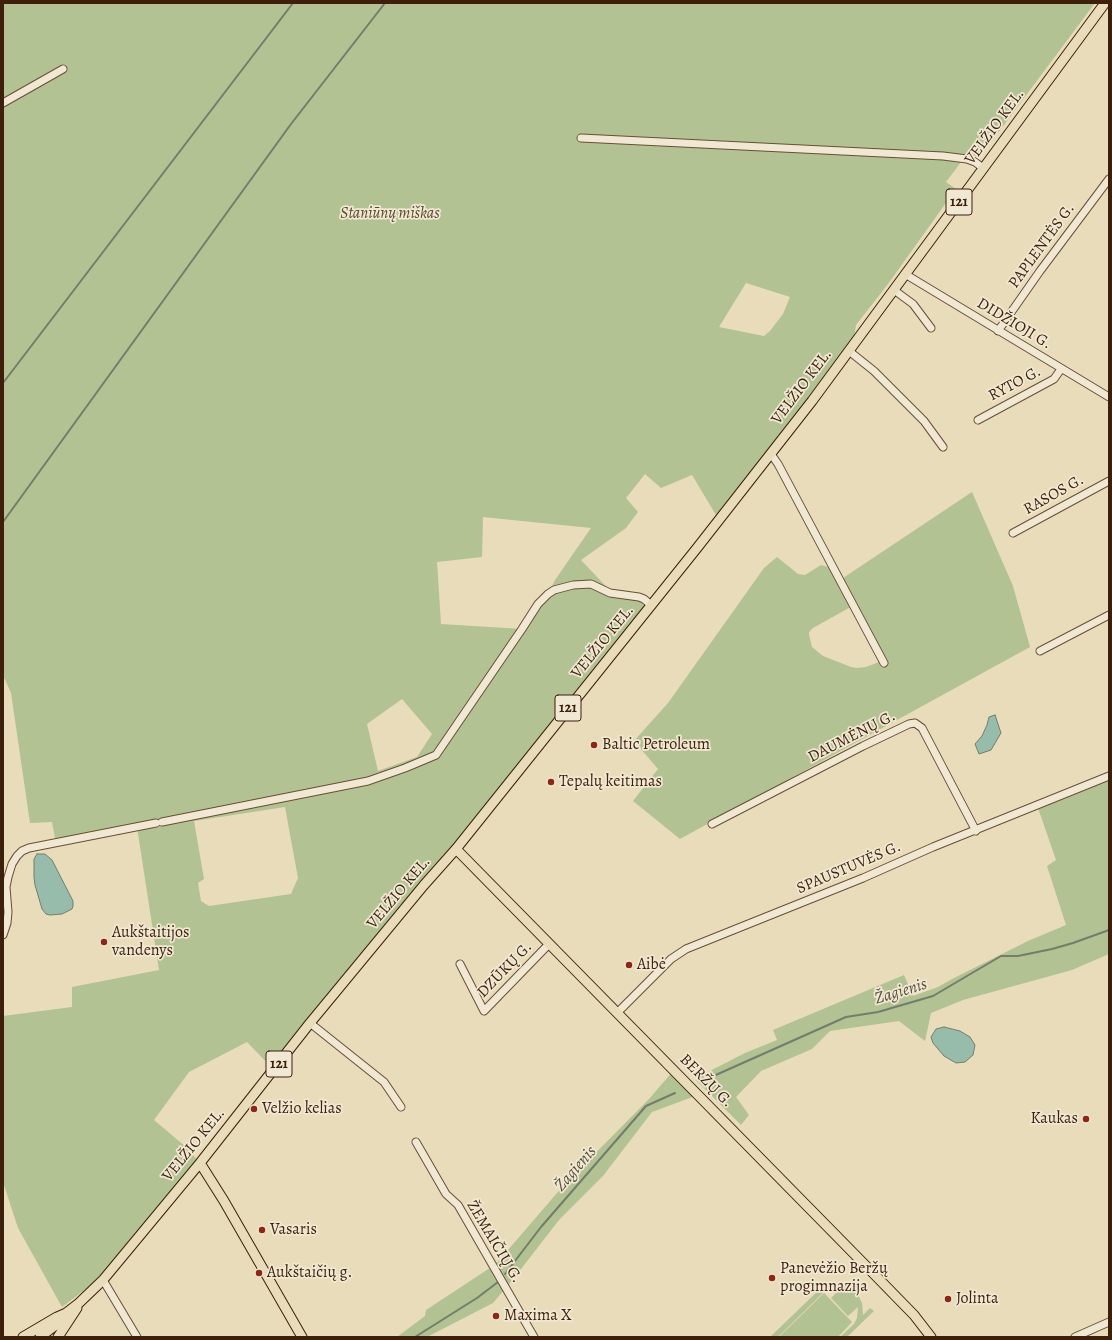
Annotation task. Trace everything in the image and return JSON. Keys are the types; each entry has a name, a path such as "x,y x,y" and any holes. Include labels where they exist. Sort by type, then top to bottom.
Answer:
{"main road":[{"name":"VELŽIO KEL.","path":"66,1314 103,1280 200,1163 310,1023 424,885 456,849 651,605 849,351 1105,3"},
{"name":"BERŽŲ G.","path":"456,849 877,1276 932,1337"},
{"path":"200,1163 224,1201 302,1337"},
{"path":"58,1337 79,1303"},
{"name":"121","path":"23,1337 57,1317 66,1314"},
{"name":"121","path":"40,1337 60,1322 66,1314"}],"street":[{"path":"3,103 63,69"},
{"path":"581,138 943,156 967,159 975,162 983,168"},
{"name":"PAPLENTĖS G.","path":"998,331 1040,271 1109,179"},
{"name":"DIDŽIOJI G.","path":"905,274 1109,397"},
{"path":"894,290 913,304 931,328"},
{"path":"849,351 874,372 924,421 943,447"},
{"name":"RYTO G.","path":"978,420 1054,379 1061,369"},
{"path":"770,454 778,464 884,663"},
{"name":"RASOS G.","path":"1013,533 1109,481"},
{"path":"3,935 7,923 8,912 6,887 8,877 14,860 22,851 29,848 368,781 406,768 436,755 518,636 538,604 554,590 573,585 591,584 610,594 639,597 651,605"},
{"path":"1040,651 1109,615"},
{"name":"DAUMĖNŲ G.","path":"712,824 863,746 909,724 915,723 922,728 976,831"},
{"name":"SPAUSTUVĖS G.","path":"617,1013 671,959 686,949 863,878 933,847 976,831 1109,776"},
{"name":"DZŪKŲ G.","path":"460,964 484,1011 549,944"},
{"path":"310,1023 384,1082 401,1108"},
{"name":"ŽEMAIČIŲ G.","path":"416,1142 446,1194 458,1205 534,1337"},
{"path":"103,1280 137,1337"},
{"path":"1075,1337 1109,1322"}],"green space":[{"name":"Staniūnų miškas","path":"3,3 1095,3 980,157 967,154 946,182 956,189 888,284 856,325 853,345 719,520 692,475 661,488 645,474 626,498 638,512 626,528 581,560 616,597 638,598 644,606 651,605 274,1070 247,1042 189,1072 154,1120 186,1147 200,1163 108,1269 90,1286 62,1307 18,1228 3,1182 3,1016 72,1007 72,987 159,970 137,827 56,843 52,822 30,823 11,693 3,675","holes":["746,283 790,297 783,314 770,331 764,336 719,327","483,517 591,528 555,580 548,594 522,629 441,624 437,562 482,557","402,699 432,734 417,757 378,771 367,724","285,807 298,878 291,894 209,906 201,901 198,883 204,879 194,821"]},
{"path":"972,492 1013,586 1030,647 680,839 633,801 658,769 634,741 668,703 764,568 777,557 798,574 805,575 821,565 828,567 837,582","holes":["856,604 884,660 866,667 851,667 823,656 812,647 809,632 813,628"]},
{"path":"1109,779 1109,954 1072,970 963,1000 931,1013 925,1041 899,1021 830,1031 812,1049 761,1071 736,1097 749,1115 741,1125 696,1080 706,1073 745,1053 777,1040 773,1030 904,975 913,996 938,987 1028,941 1066,925 1047,866 1056,860 1038,808"},
{"path":"674,1070 698,1095 652,1112 603,1176 559,1220 493,1303 427,1337 397,1337 425,1316 426,1310 496,1264 563,1186 649,1099"},
{"path":"832,1283 845,1285 856,1291 862,1303 863,1315 870,1308 874,1311 847,1337 840,1337 854,1324 857,1318 858,1307 848,1316 831,1298 840,1289 838,1288 825,1291 778,1337 770,1337 821,1288"},
{"path":"824,1293 852,1322 838,1337 779,1337"}],"shaded area":[{"path":"995,715 1001,733 991,750 979,754 975,744 982,736 989,717"},
{"path":"37,854 45,854 52,860 73,901 72,909 62,914 50,915 46,914 42,909 34,877 34,859"},
{"path":"944,1027 960,1031 970,1037 975,1045 973,1055 965,1062 956,1063 944,1056 933,1043 931,1037 936,1029"}],"waterway":[{"path":"3,383 293,3"},
{"path":"3,522 291,124 385,3"},
{"name":"Žagienis","path":"700,1082 846,1017 878,1012 933,996 1001,956 1018,956 1052,949 1109,930"},
{"name":"Žagienis","path":"505,1274 541,1227 646,1106 675,1093"},
{"name":"Žagienis","path":"415,1337 477,1298 498,1282"}],"place":[{"name":"Baltic Petroleum","path":"594,745"},
{"name":"Tepalų keitimas","path":"551,782"},
{"name":"Aukštaitijos vandenys","path":"104,942"},
{"name":"Aibė","path":"629,965"},
{"name":"Velžio kelias","path":"254,1109"},
{"name":"Kaukas","path":"1086,1119"},
{"name":"Vasaris","path":"262,1230"},
{"name":"Aukštaičių g.","path":"259,1273"},
{"name":"Panevėžio Beržų progimnazija","path":"772,1278"},
{"name":"Jolinta","path":"948,1299"},
{"name":"Maxima X","path":"496,1316"}]}
